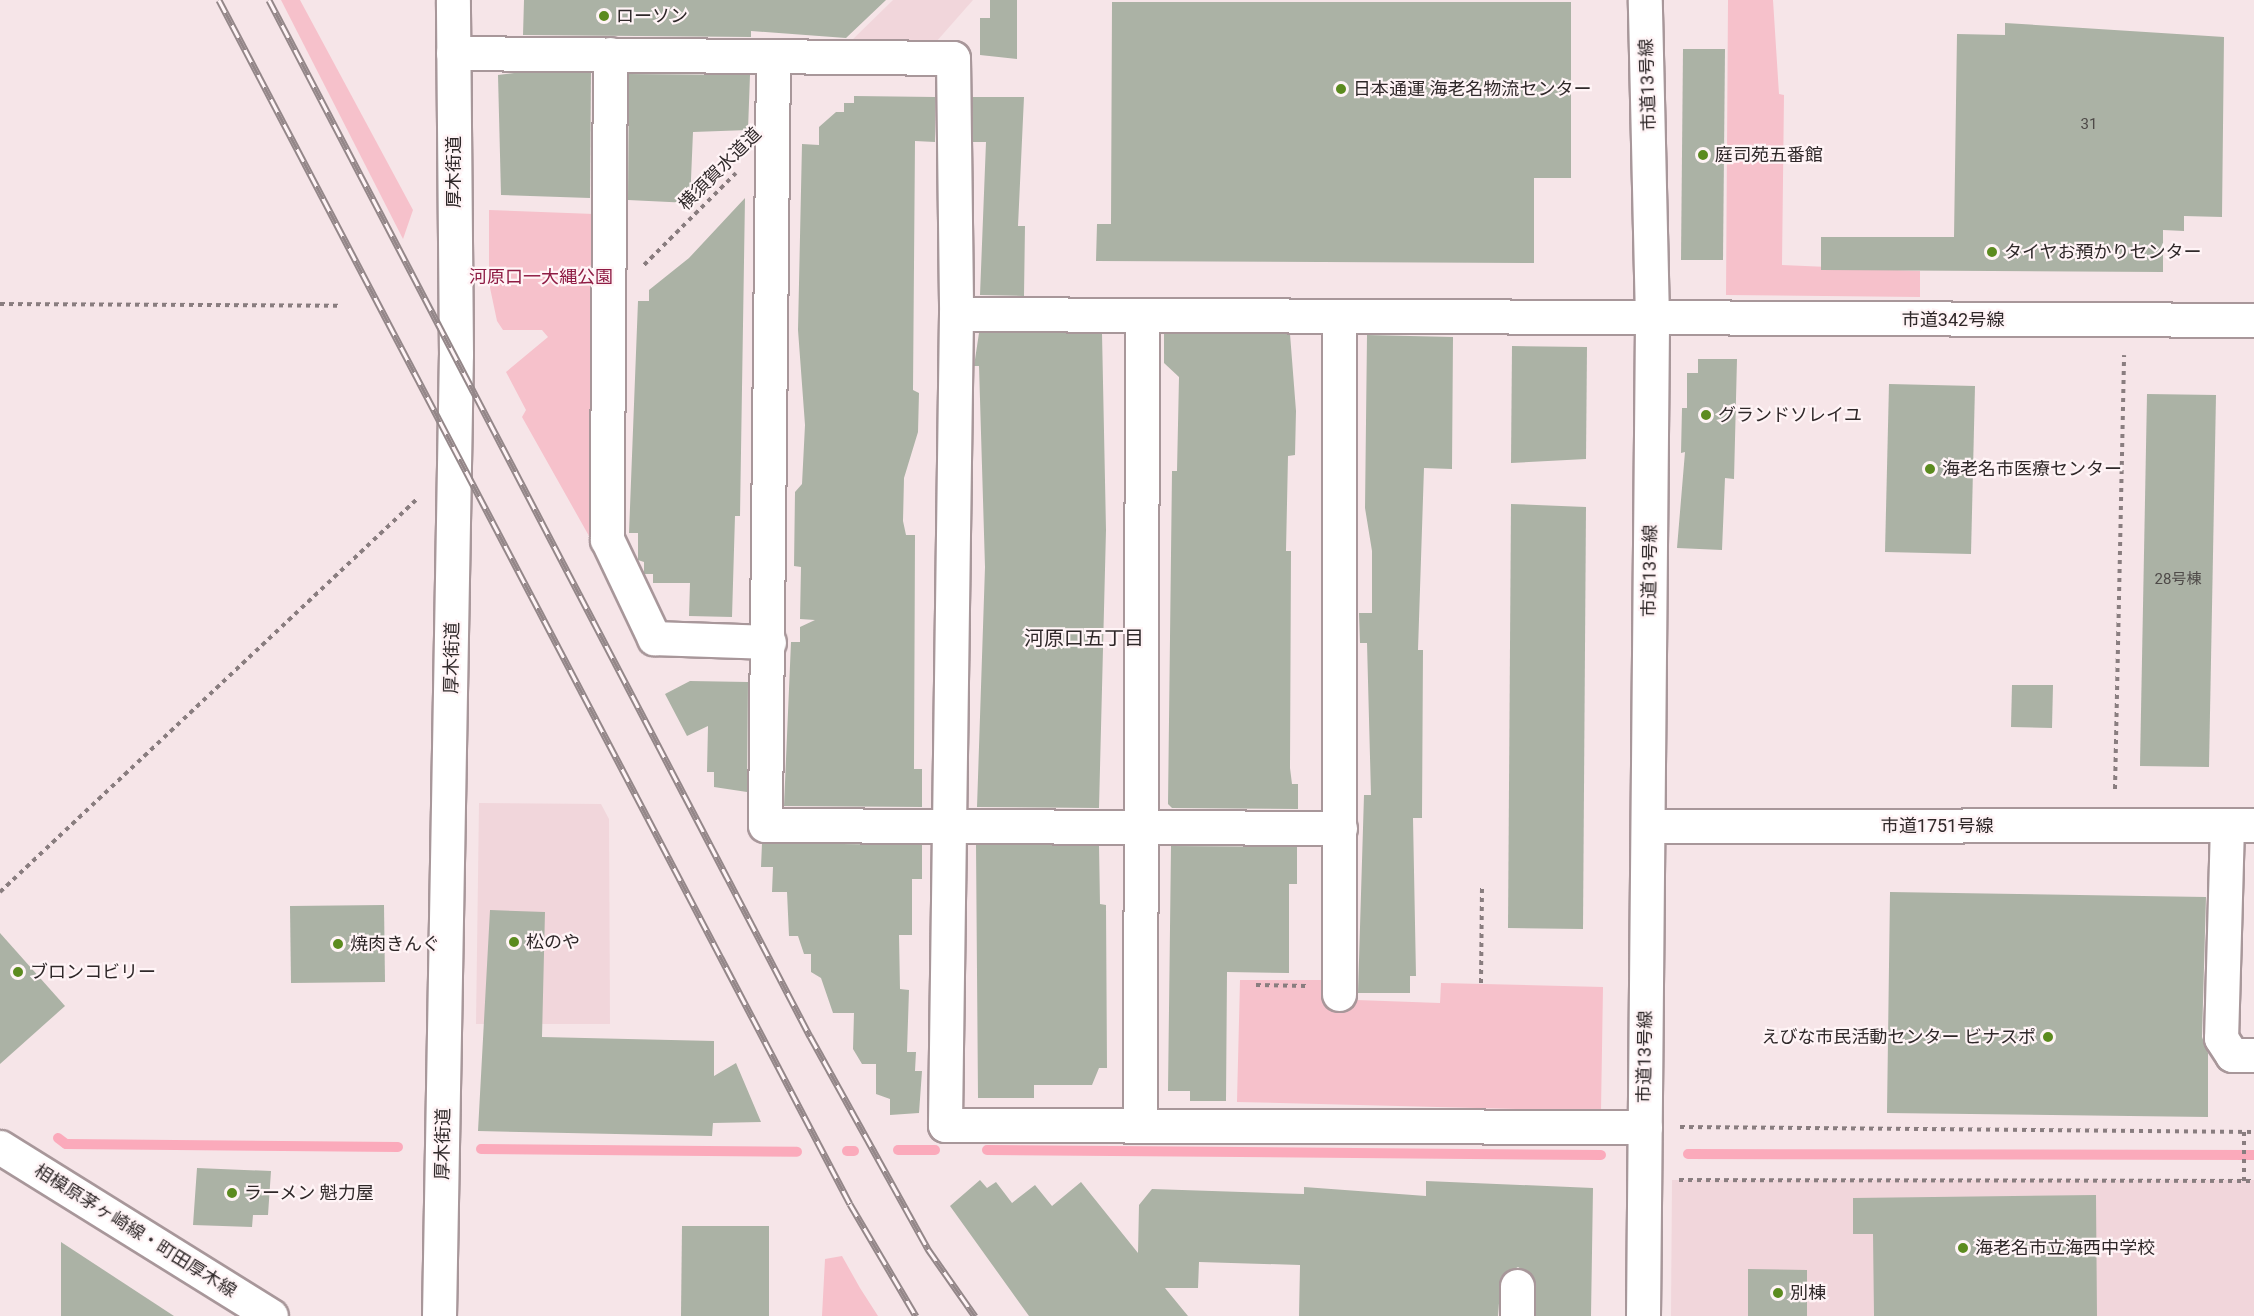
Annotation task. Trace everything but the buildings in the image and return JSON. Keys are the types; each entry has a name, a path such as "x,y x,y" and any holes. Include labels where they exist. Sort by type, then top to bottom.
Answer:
{"street":[{"name":"厚木街道","path":"439,1316 456,355 453,0"},
{"name":"市道13号線","path":"1645,0 1653,320 1648,826 1652,1132 1655,1180"},
{"path":"453,53 952,58 956,314 945,826 945,1125 1140,1124 1652,1132"},
{"path":"610,54 607,539 654,638 769,642"},
{"path":"773,56 769,642 765,825 1340,828"},
{"name":"市道342号線","path":"956,314 1653,320 2254,320"},
{"path":"1140,1124 1142,315"},
{"path":"1339,990 1340,316"},
{"path":"2240,825 2221,1038 2232,1055 2254,1055"},
{"name":"市道1751号線","path":"1648,826 2240,825"},
{"name":"相模原茅ヶ崎線・町田厚木線","path":"0,1147 271,1316"},
{"path":"1643,1316 1655,1180"}],"path":[{"name":"横須賀水道道","path":"609,300 772,136"},
{"path":"0,304 341,306"},
{"path":"2115,826 2125,320"},
{"path":"0,892 418,498"},
{"path":"1481,983 1482,886"},
{"path":"1256,985 1339,990"},
{"path":"1652,1132 2254,1132"},
{"path":"2244,1132 2244,1181"},
{"path":"1655,1180 2254,1180"}],"shaded area":[{"path":"893,0 973,0 936,42 851,41"},
{"path":"479,803 601,804 609,819 610,1024 476,1024"},
{"name":"海老名市立海西中学校","path":"1672,1180 2254,1180 2254,1316 1671,1316"}],"green space":[{"path":"281,0 300,0 413,210 403,239"},
{"path":"1728,0 1773,0 1779,94 1784,95 1782,265 1920,271 1920,297 1726,295"},
{"name":"河原口一大縄公園","path":"489,210 594,214 589,536 522,417 526,410 506,372 548,337 542,330 503,330 497,321 489,283"},
{"path":"1240,980 1328,980 1329,999 1440,1003 1441,983 1603,987 1601,1111 1237,1102"},
{"path":"842,1256 878,1316 822,1316 825,1259"}],"waterway":[{"path":"58,1138 66,1144 398,1147"},
{"path":"481,1149 797,1152"},
{"path":"898,1150 935,1150"},
{"path":"987,1150 1601,1155"},
{"path":"847,1151 854,1151"},
{"path":"1688,1154 2254,1155"}],"railway":[{"path":"219,0 850,1204 916,1316"},
{"path":"269,0 810,1036 928,1249 975,1316"}],"place":[{"name":"ローソン","path":"604,16"},
{"name":"日本通運 海老名物流センター","path":"1341,89"},
{"name":"庭司苑五番館","path":"1703,155"},
{"name":"タイヤお預かりセンター","path":"1992,252"},
{"name":"グランドソレイユ","path":"1706,415"},
{"name":"海老名市医療センター","path":"1930,469"},
{"name":"松のや","path":"514,942"},
{"name":"焼肉きんぐ","path":"338,944"},
{"name":"ブロンコビリー","path":"18,972"},
{"name":"えびな市民活動センター ビナスポ","path":"2048,1037"},
{"name":"ラーメン 魁力屋","path":"232,1193"},
{"name":"海老名市立海西中学校","path":"1963,1248"},
{"name":"別棟","path":"1778,1293"}],"district":[{"name":"河原口五丁目","path":"1084,638"}]}
